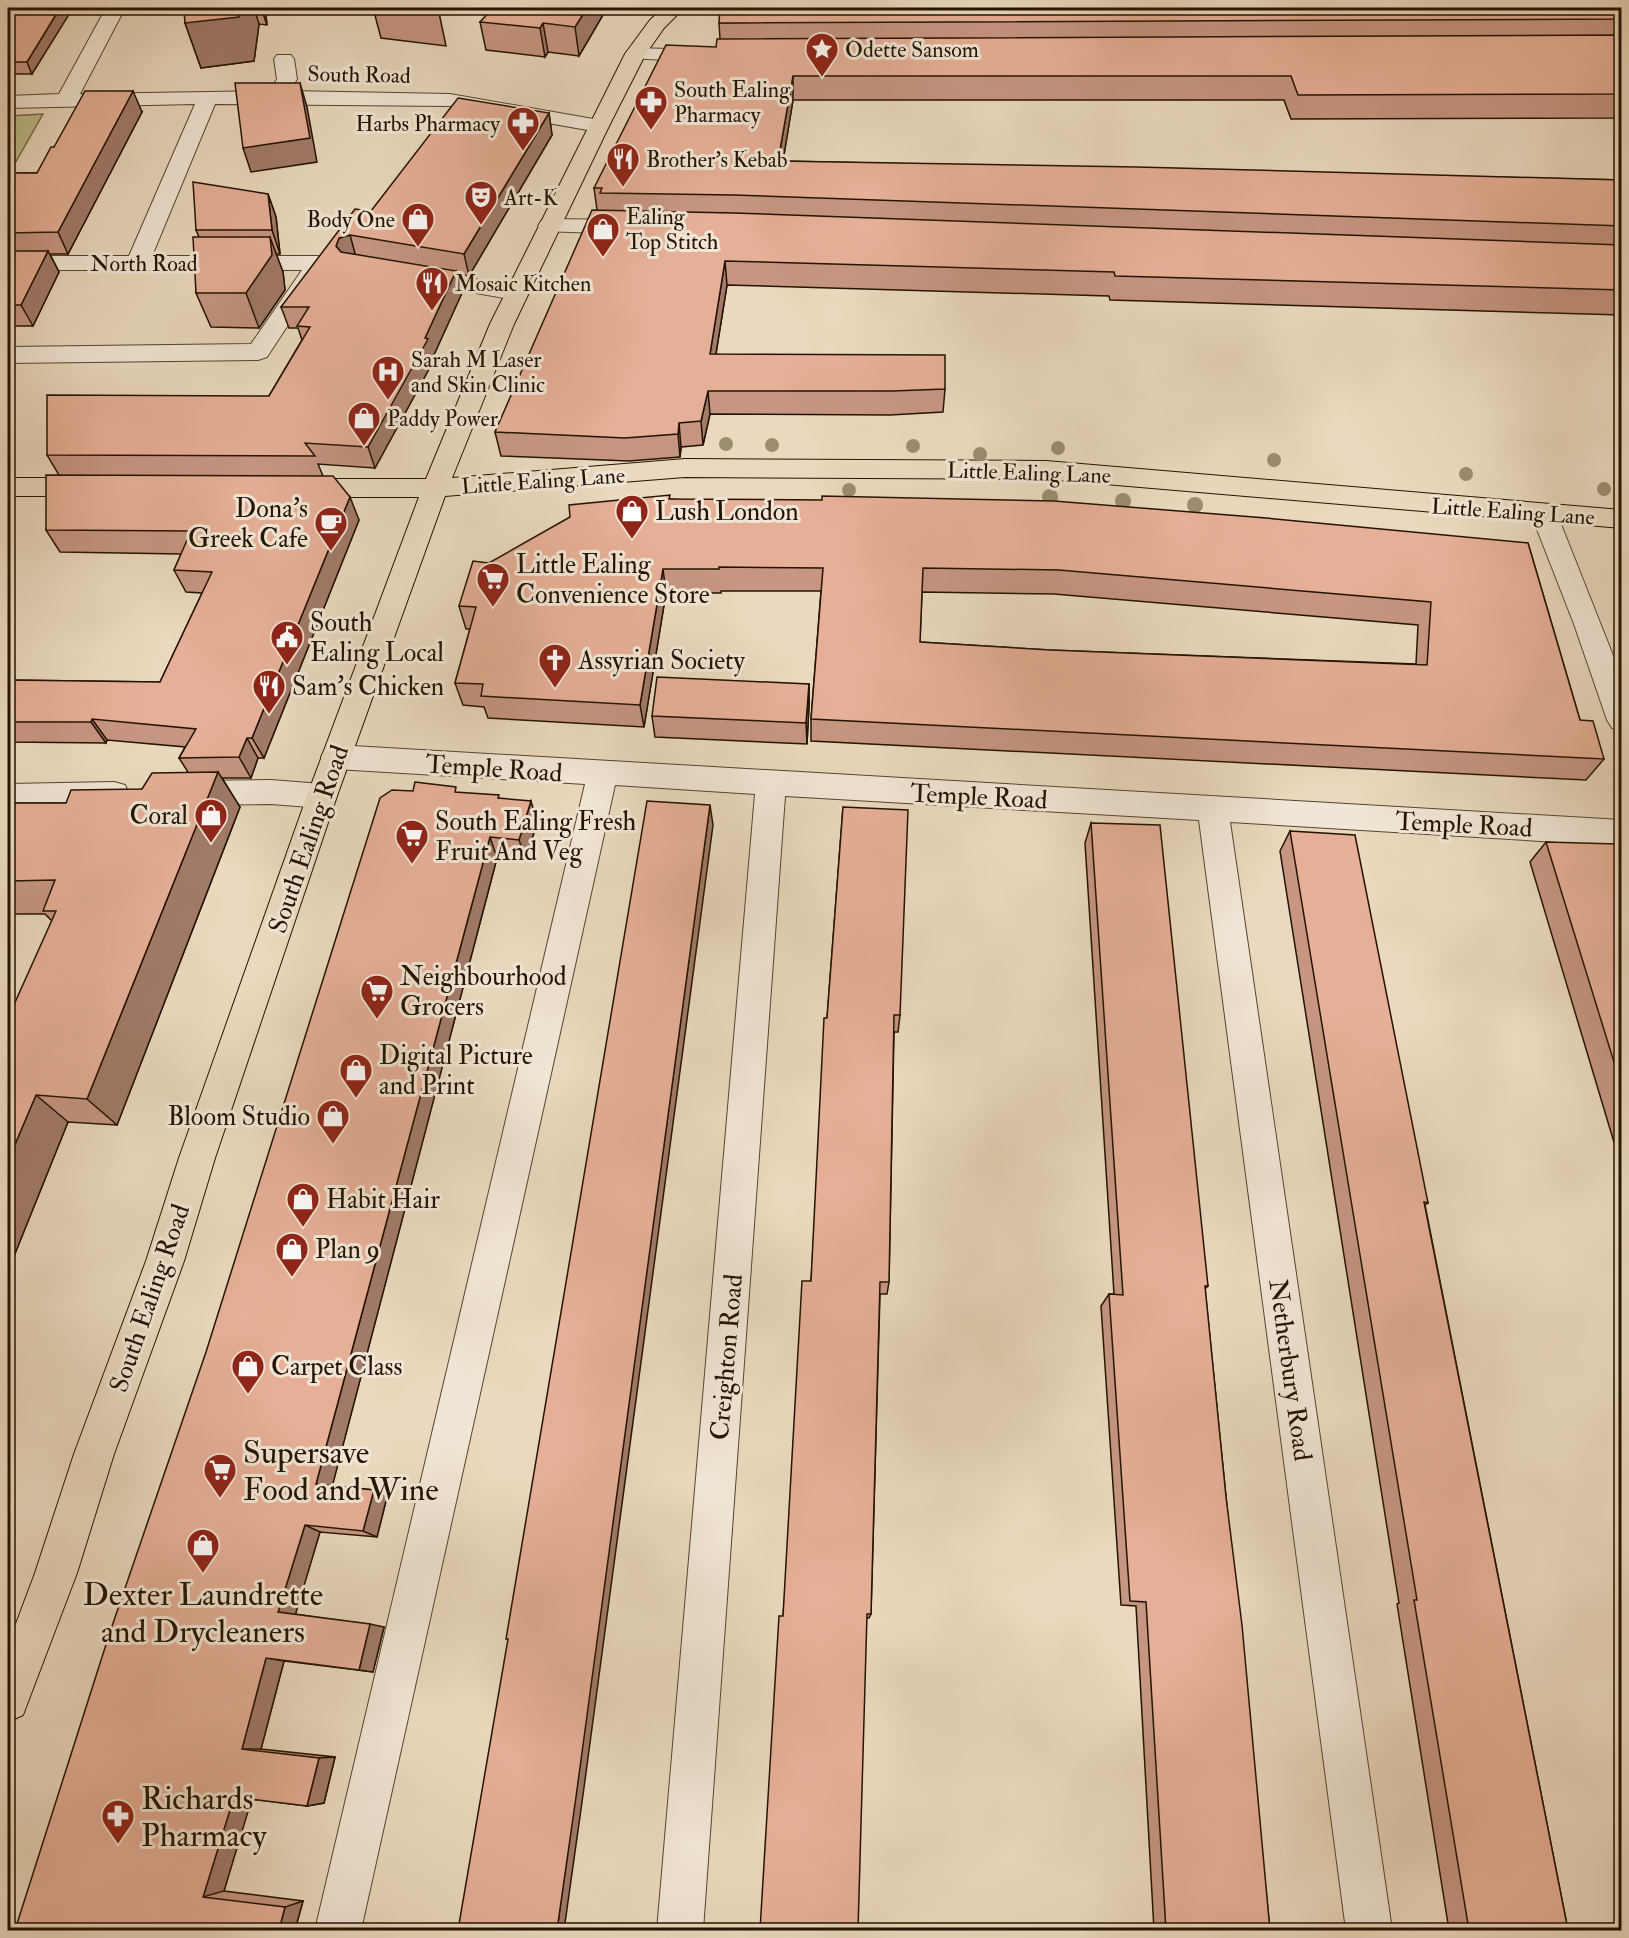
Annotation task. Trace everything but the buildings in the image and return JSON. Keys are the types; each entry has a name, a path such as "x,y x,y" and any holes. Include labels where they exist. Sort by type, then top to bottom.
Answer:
{"main road":[{"name":"South Ealing Road","path":"8,1700 56,1573 94,1454 165,1261 197,1158 322,795 417,543 435,488 516,293 549,226 635,54 657,24 674,8"},
{"name":"Little Ealing Lane","path":"268,488 435,488 685,468 1046,470 1622,519"},
{"path":"8,487 114,487"}],"street":[{"path":"66,100 115,8"},
{"path":"635,54 725,56"},
{"path":"276,97 287,79 284,59"},
{"name":"South Road","path":"8,102 276,97 450,100 599,126"},
{"path":"138,262 208,98"},
{"path":"549,226 656,228"},
{"name":"North Road","path":"8,262 317,263 258,352 8,354"},
{"path":"390,272 516,293"},
{"path":"1545,514 1622,720"},
{"name":"Temple Road","path":"336,758 1622,833"},
{"path":"338,1930 602,775"},
{"name":"Creighton Road","path":"680,1930 771,783"},
{"path":"8,796 271,792 322,795"},
{"name":"Netherbury Road","path":"1213,809 1369,1930"}],"shaded area":[{"path":"43,114 14,165 8,165 8,116"}],"place":[{"name":"Odette Sansom","path":"822,78"},
{"name":"South Ealing Pharmacy","path":"651,131"},
{"name":"Harbs Pharmacy","path":"523,152"},
{"name":"Brother's Kebab","path":"623,188"},
{"name":"Art-K","path":"481,226"},
{"name":"Body One","path":"418,248"},
{"name":"Ealing Top Stitch","path":"603,258"},
{"name":"Mosaic Kitchen","path":"432,312"},
{"name":"Sarah M Laser and Skin Clinic","path":"388,401"},
{"name":"Paddy Power","path":"364,447"},
{"name":"Lush London","path":"632,540"},
{"name":"Dona's Greek Cafe","path":"331,552"},
{"name":"Little Ealing Convenience Store","path":"493,608"},
{"name":"South Ealing Local","path":"287,666"},
{"name":"Assyrian Society","path":"555,689"},
{"name":"Sam's Chicken","path":"269,715"},
{"name":"Coral","path":"211,844"},
{"name":"South Ealing Fresh Fruit And Veg","path":"412,865"},
{"name":"Neighbourhood Grocers","path":"377,1020"},
{"name":"Digital Picture and Print","path":"356,1099"},
{"name":"Bloom Studio","path":"333,1145"},
{"name":"Habit Hair","path":"303,1228"},
{"name":"Plan 9","path":"292,1278"},
{"name":"Carpet Class","path":"248,1395"},
{"name":"Supersave Food and Wine","path":"220,1499"},
{"name":"Dexter Laundrette and Drycleaners","path":"203,1574"},
{"name":"Richards Pharmacy","path":"118,1845"}]}
